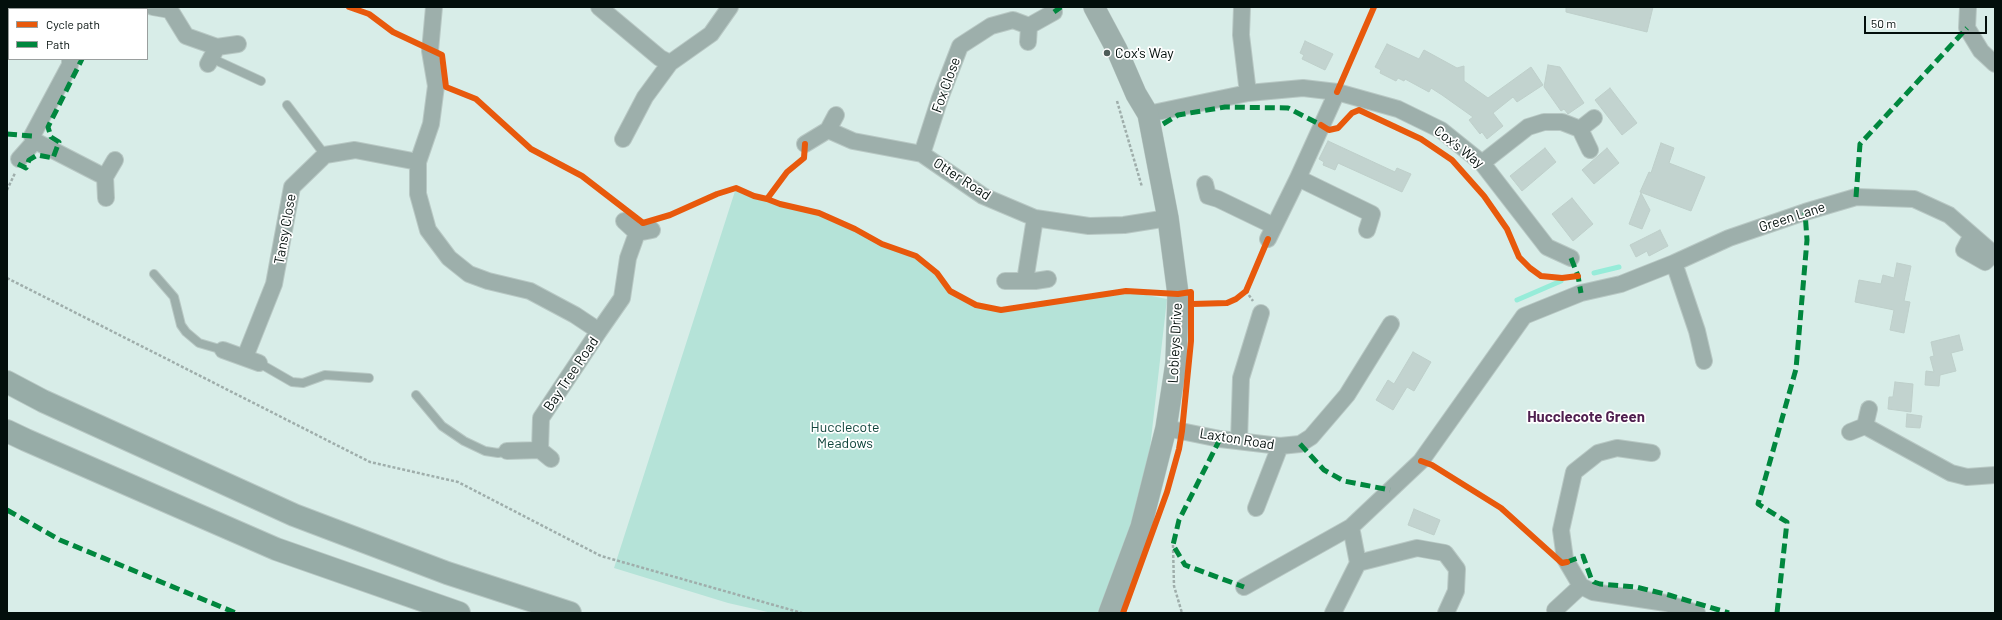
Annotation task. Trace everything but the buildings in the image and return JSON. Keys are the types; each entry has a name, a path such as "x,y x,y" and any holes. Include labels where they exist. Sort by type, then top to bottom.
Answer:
{"highway":[{"path":"7,382 43,401 294,515 447,573 570,613"},
{"path":"7,430 26,440 276,548 459,613"}],"street":[{"path":"153,7 171,8 186,36 212,56 238,44"},
{"name":"Bay Tree Road","path":"434,7 430,51 436,86 431,124 418,162 418,194 428,230 449,258 470,274 488,281 530,291 575,315 599,331 541,418 546,454 508,452"},
{"path":"599,7 660,58 670,63"},
{"path":"623,139 644,97 670,63 710,34 730,7"},
{"name":"Lobleys Drive","path":"1094,7 1117,50 1136,94 1148,114 1168,218 1178,294 1176,363 1166,428 1141,527 1109,613"},
{"path":"1242,7 1241,35 1248,93"},
{"path":"1968,7 1967,28 1981,50 1995,64"},
{"path":"1028,42 1029,26 1054,12"},
{"name":"Fox Close","path":"922,154 940,98 960,46 991,26 1013,20 1029,26"},
{"path":"70,60 70,65 32,136 35,141 105,177"},
{"name":"Cox's Way","path":"1148,114 1248,93 1303,88 1337,92 1398,109 1441,130 1482,163 1545,250 1571,258"},
{"path":"1204,184 1208,196 1218,199 1271,233 1337,92"},
{"path":"805,144 828,130 836,115"},
{"path":"1580,129 1594,118"},
{"path":"1482,163 1528,127 1544,122 1562,122 1580,129 1590,150"},
{"name":"Otter Road","path":"828,130 853,141 922,154 983,196 1035,218 1089,226 1124,224 1168,218"},
{"path":"18,164 35,141"},
{"path":"325,155 355,150 418,162"},
{"name":"Tansy Close","path":"252,360 274,284 292,187 325,155"},
{"path":"106,198 105,177 115,160"},
{"path":"1298,178 1375,210 1367,230"},
{"name":"Green Lane","path":"1244,587 1352,527 1421,461 1524,316 1581,293 1621,284 1674,264 1729,238 1805,212 1856,197 1914,199 1949,215 1972,235 1964,250 1984,262 1994,253"},
{"path":"1025,281 1035,218"},
{"path":"599,331 622,298 628,258 645,232 624,221"},
{"path":"1674,264 1697,331 1704,361"},
{"path":"1005,281 1048,279"},
{"path":"1240,442 1241,378 1261,313"},
{"name":"Laxton Road","path":"1166,428 1240,442 1280,446 1300,444 1310,437 1347,395 1391,324"},
{"path":"223,350 252,360"},
{"path":"1866,426 1869,409"},
{"path":"1850,432 1866,426 1951,473 1967,476 1995,475"},
{"path":"1256,508 1280,446"},
{"path":"1652,453 1617,448 1598,453 1574,472 1561,530 1565,559 1581,586 1594,592 1666,603 1697,613"},
{"path":"1333,613 1358,563 1352,527"},
{"path":"1358,563 1417,548 1445,553 1457,569 1456,591 1446,613"},
{"path":"1555,610 1581,586"}],"lane":[{"path":"212,56 261,81"},
{"path":"287,105 325,155"},
{"path":"154,274 174,297 181,325 186,332 199,343 223,350"},
{"path":"252,360 292,382 303,383 325,375 369,378"},
{"path":"416,395 442,426 464,441 485,452 508,452"}],"path":[{"path":"1115,95 1144,193"},
{"path":"7,190 18,164"},
{"path":"7,278 370,462 458,482 601,556 802,613"},
{"path":"1241,295 1246,291 1249,285"},
{"path":"1173,545 1174,586 1182,613"}],"green space":[{"name":"Hucclecote Meadows","path":"736,188 754,196 780,204 819,213 882,244 916,256 927,264 950,291 976,305 1001,310 1126,291 1167,299 1141,527 1109,613 772,613 728,603 614,568"}],"waterway":[{"path":"1594,273 1619,267"},
{"path":"1517,300 1561,281"}],"marked path":[{"path":"1054,12 1061,7"},
{"path":"1856,197 1860,144 1967,28"},
{"path":"18,164 26,168 29,160 37,155 53,158 59,142 51,137 48,127 82,60"},
{"path":"1163,124 1178,115 1225,107 1288,108 1321,125"},
{"path":"7,134 32,136"},
{"path":"1777,613 1787,522 1758,504 1796,369 1807,240 1805,212"},
{"path":"1571,258 1578,276 1581,293"},
{"path":"1220,439 1179,520 1173,545 1185,565 1244,587"},
{"path":"1300,444 1324,470 1344,481 1390,490"},
{"path":"7,510 60,540 236,613"},
{"path":"1567,562 1583,556 1591,578 1594,582 1600,584 1636,587 1729,613"}],"cycle path":[{"path":"349,7 369,14 393,32 442,55 446,87 476,99 531,149 582,176 643,223 670,215 717,194 736,188 754,196 767,199"},
{"path":"1337,92 1374,7"},
{"path":"1321,125 1329,130 1338,128 1352,113 1359,110 1421,139 1452,160 1484,196 1507,229 1519,257 1530,268 1541,276 1562,278 1578,276"},
{"path":"805,144 804,158 787,172 767,199 780,204 819,213 855,229 882,244 916,256 937,273 950,291 976,305 1001,310 1126,291 1178,294 1191,292 1191,341 1179,449 1167,492 1123,613"},
{"path":"1192,304 1227,303 1236,299 1246,291 1268,239"},
{"path":"1421,461 1432,465 1501,508 1562,563 1567,562"}],"place":[{"name":"Cox's Way","path":"1107,53"}],"district":[{"name":"Hucclecote Green","path":"1586,417"}]}
